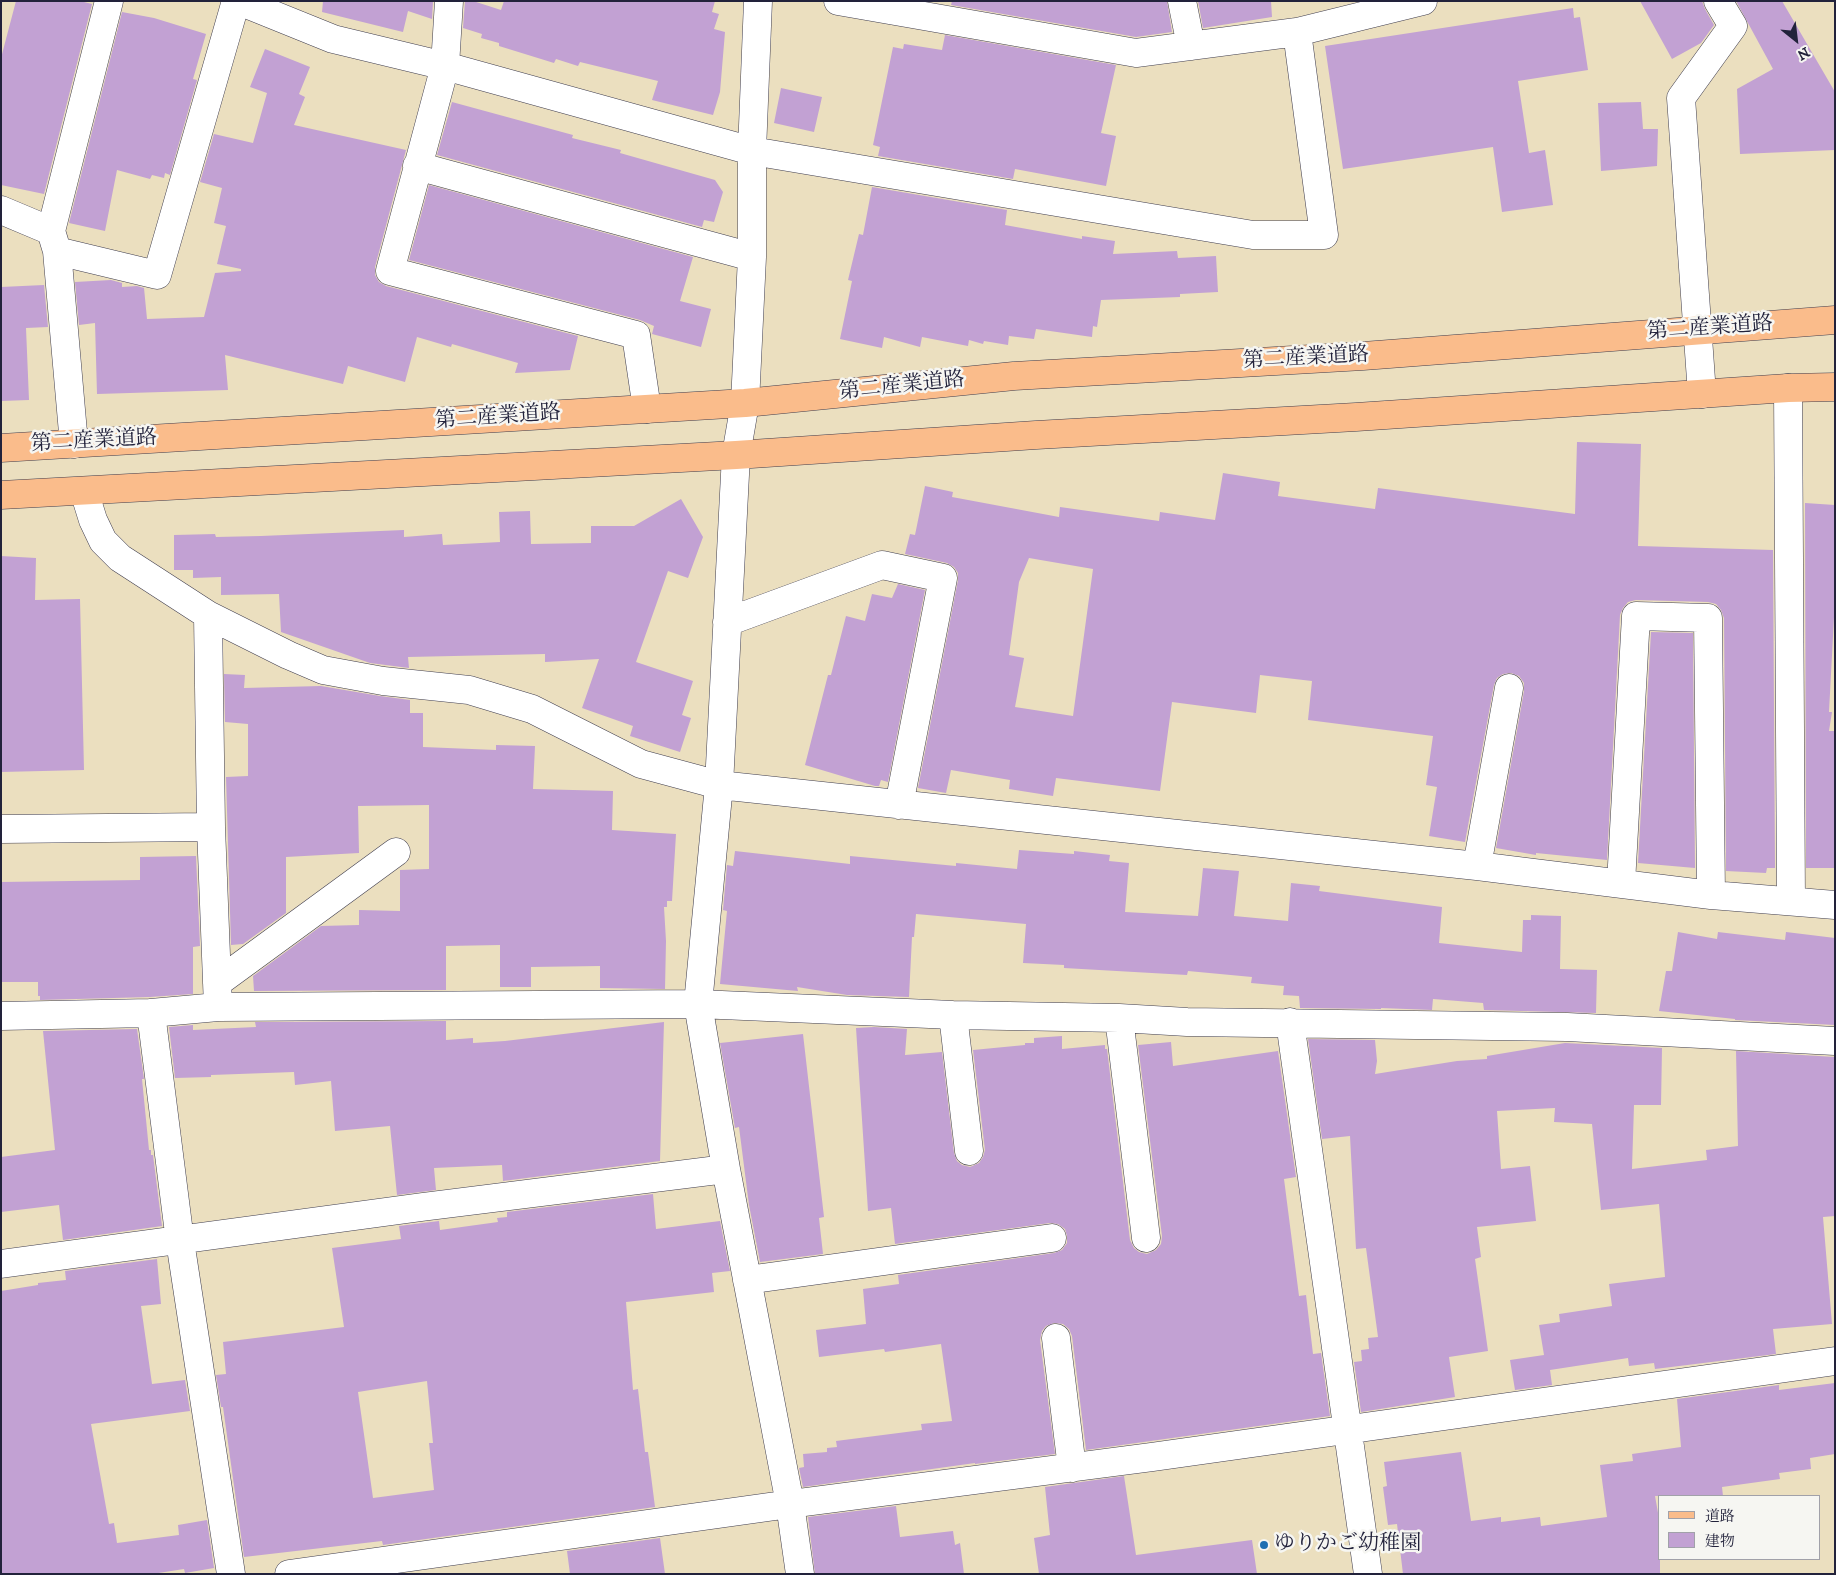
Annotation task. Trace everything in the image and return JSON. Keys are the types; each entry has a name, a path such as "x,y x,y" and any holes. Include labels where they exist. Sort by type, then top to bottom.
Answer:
{"main road":[{"name":"第二産業道路","path":"1,448 745,403 1014,376 1363,356 1802,322 1835,322"},
{"path":"1788,388 1835,380"},
{"path":"1,495 736,455 1788,388 1835,387"}],"street":[{"path":"74,444 54,241 109,1"},
{"path":"1,210 54,241 157,274 237,1 333,39 445,66 752,151 1253,235 1324,235 1297,32"},
{"path":"449,1 445,66 390,271 636,335 647,408"},
{"path":"758,1 752,151 752,257 745,403 736,455 719,785 698,1004 726,1169 790,1504 800,1574"},
{"path":"838,1 1136,52 1297,32 1375,7 1422,1"},
{"path":"1182,1 1191,46"},
{"path":"1702,394 1681,98 1733,26 1718,1"},
{"path":"417,166 752,257"},
{"path":"1788,388 1791,901"},
{"path":"84,491 93,520 103,542 120,558 208,615 288,655 323,670 383,681 469,690 532,709 641,764 719,785 1477,866 1710,895 1835,905"},
{"path":"727,622 882,565 943,578 899,805"},
{"path":"208,615 217,995"},
{"path":"1621,883 1636,616 1708,618 1710,895"},
{"path":"1477,866 1509,688"},
{"path":"1,829 212,827"},
{"path":"217,995 396,852"},
{"path":"1,1016 151,1013 217,995 698,1004 953,1015 1119,1018 1187,1022 1567,1027 1835,1040"},
{"path":"151,1013 180,1241 231,1574"},
{"path":"953,1015 969,1151"},
{"path":"1119,1018 1146,1238"},
{"path":"1290,1022 1368,1574"},
{"path":"1,1264 422,1207 726,1169"},
{"path":"747,1280 1052,1238"},
{"path":"1056,1338 1072,1468"},
{"path":"289,1574 790,1504 1348,1430 1835,1361"}],"building":[{"path":"16,1 80,1 92,4 44,194 1,185 1,58"},
{"path":"323,1 433,1 432,19 408,11 403,32 322,12"},
{"path":"465,1 473,1 501,10 504,1 715,1 712,12 719,14 714,29 725,32 720,92 713,115 652,100 658,81 580,62 578,66 556,59 554,63 499,46 499,43 481,38 482,34 463,28"},
{"path":"952,1 1167,1 1172,32 1136,37 951,5"},
{"path":"1198,1 1271,1 1272,17 1203,28"},
{"path":"1640,1 1702,1 1714,25 1701,43 1672,59"},
{"path":"1736,1 1782,1 1835,92 1835,150 1740,154 1737,89 1773,69"},
{"path":"1573,8 1574,18 1580,17 1588,70 1518,81 1529,153 1545,150 1553,205 1502,212 1493,147 1343,169 1325,46"},
{"path":"122,12 154,18 206,34 193,79 197,80 170,175 165,173 164,178 152,175 150,179 117,170 105,231 69,223"},
{"path":"945,35 1116,65 1101,133 1116,136 1106,186 1015,169 1013,179 878,156 880,147 873,145 893,47 903,49 904,44 942,50"},
{"path":"265,49 310,67 299,94 305,97 294,125 406,150 375,267 375,275 379,282 386,286 578,336 570,370 515,373 518,363 452,344 451,347 417,337 405,382 348,366 343,384 225,355 228,390 97,394 95,323 79,325 75,282 111,280 122,283 122,287 137,286 144,288 147,319 204,317 215,273 241,271 241,269 217,264 226,226 214,223 222,188 200,182 214,134 253,143 267,93 250,87"},
{"path":"781,88 822,97 814,132 774,123"},
{"path":"452,102 573,135 572,138 621,150 620,153 715,180 723,192 714,222 704,220 702,227 437,155"},
{"path":"1641,102 1643,129 1658,129 1657,166 1601,171 1598,103"},
{"path":"429,185 693,257 680,301 711,309 701,347 652,334 654,326 640,320 409,260"},
{"path":"872,187 1007,210 1005,225 1082,239 1082,236 1115,241 1113,254 1177,251 1178,258 1216,256 1218,292 1180,294 1180,297 1101,300 1097,327 1093,326 1092,337 1036,329 1034,339 1009,336 1008,345 984,341 983,344 969,340 968,346 922,337 920,347 884,337 882,348 840,339 852,281 848,280 859,234 863,235"},
{"path":"44,285 48,327 26,328 29,400 1,401 1,287"},
{"path":"1577,442 1641,444 1638,546 1773,550 1775,868 1767,868 1766,873 1726,871 1724,618 1716,604 1708,602 1636,600 1628,602 1620,615 1607,860 1536,853 1536,855 1496,848 1524,691 1524,683 1519,676 1511,673 1503,674 1497,678 1494,685 1465,842 1429,836 1437,787 1426,785 1433,736 1308,720 1312,681 1260,675 1256,713 1172,702 1160,791 1056,778 1053,796 1009,789 1010,780 951,770 946,793 918,788 958,580 958,573 954,567 947,563 905,554 910,534 915,535 925,486 953,492 952,497 1059,517 1060,507 1159,521 1160,512 1215,520 1223,473 1280,482 1278,496 1375,509 1378,488 1575,514","holes":["1029,558 1093,569 1073,716 1015,707 1024,658 1009,655 1019,582"]},
{"path":"681,499 703,537 688,578 668,571 636,662 693,681 682,715 691,718 680,752 630,736 633,726 582,708 599,659 545,662 545,654 408,657 409,668 370,663 281,632 279,594 221,595 221,577 193,578 193,570 174,570 174,535 215,534 216,537 404,530 404,537 442,534 443,545 500,542 499,512 530,511 531,544 591,543 591,526 634,526"},
{"path":"1805,503 1835,505 1835,598 1829,712 1832,712 1829,731 1835,731 1835,868 1806,868"},
{"path":"1,556 36,558 35,600 80,599 84,770 1,772"},
{"path":"898,584 925,590 888,782 881,780 879,786 875,786 805,765 828,675 831,675 846,616 865,621 872,594 892,598"},
{"path":"1651,632 1693,633 1695,868 1638,863"},
{"path":"224,674 245,675 244,688 321,686 410,700 410,713 423,713 423,747 496,750 496,745 535,746 533,789 613,791 612,830 676,834 672,901 667,901 667,907 664,907 666,941 665,989 600,988 600,966 531,967 531,987 500,987 500,945 446,946 446,990 254,991 253,976 321,926 359,925 359,910 400,911 400,870 429,869 429,805 358,806 359,853 286,857 286,913 243,944 231,945 226,777 248,776 248,724 225,722"},
{"path":"1019,850 1074,854 1074,851 1110,855 1109,861 1129,863 1125,912 1198,916 1203,868 1239,871 1234,916 1288,921 1291,883 1320,886 1319,891 1442,907 1439,943 1522,952 1523,920 1531,920 1531,915 1561,916 1560,969 1597,970 1596,1013 1484,1010 1483,1003 1433,999 1432,1010 1300,1008 1299,996 1283,995 1284,986 1251,983 1252,977 1188,971 1187,975 1064,968 1064,965 1023,963 1026,924 916,914 914,937 912,937 909,997 847,995 797,987 798,991 720,984 727,911 723,910 727,865 733,866 735,851 850,864 850,856 956,866 956,863 1017,869"},
{"path":"196,856 200,946 193,947 193,994 40,1000 40,996 38,996 38,982 1,982 1,882 140,880 140,857"},
{"path":"1678,932 1717,939 1718,932 1785,940 1786,932 1835,938 1835,1025 1735,1020 1659,1011 1666,971 1672,971"},
{"path":"446,1021 446,1040 473,1038 473,1043 505,1041 664,1022 660,1161 503,1181 502,1165 434,1168 436,1190 397,1195 390,1126 335,1131 331,1081 295,1085 294,1072 175,1078 169,1027 193,1025 193,1030 256,1027 255,1022"},
{"path":"856,1028 907,1029 905,1055 942,1052 954,1153 957,1161 962,1165 970,1167 979,1163 985,1150 973,1050 1025,1045 1025,1043 1034,1043 1034,1038 1062,1036 1062,1049 1105,1045 1130,1240 1134,1248 1139,1252 1147,1254 1156,1250 1161,1244 1162,1236 1138,1045 1171,1042 1173,1066 1278,1051 1296,1177 1284,1179 1299,1296 1306,1295 1313,1354 1321,1353 1330,1416 1086,1450 1072,1336 1069,1329 1063,1324 1054,1323 1046,1326 1042,1331 1040,1340 1055,1454 803,1487 799,1468 804,1467 803,1454 827,1452 827,1448 837,1447 836,1441 922,1430 921,1424 952,1421 941,1344 885,1352 884,1349 819,1357 816,1330 866,1324 863,1289 899,1284 898,1275 1054,1253 1062,1250 1067,1243 1065,1229 1058,1224 1050,1223 895,1244 891,1208 868,1211"},
{"path":"137,1029 144,1079 142,1079 149,1150 151,1150 151,1155 153,1155 162,1226 63,1240 59,1205 1,1212 1,1157 55,1150 43,1031"},
{"path":"803,1034 824,1217 819,1218 823,1254 760,1262 749,1205 739,1127 735,1128 720,1043"},
{"path":"1308,1039 1375,1040 1377,1061 1375,1074 1457,1061 1487,1059 1487,1056 1565,1043 1662,1048 1661,1105 1634,1105 1632,1169 1707,1160 1706,1150 1738,1146 1736,1051 1835,1057 1835,1216 1823,1217 1832,1324 1773,1329 1776,1354 1655,1369 1654,1363 1629,1366 1628,1358 1550,1370 1552,1385 1515,1390 1510,1360 1544,1355 1539,1325 1560,1322 1559,1314 1612,1306 1609,1284 1665,1277 1659,1204 1601,1210 1592,1124 1554,1122 1555,1108 1497,1111 1501,1169 1530,1166 1536,1221 1477,1227 1481,1257 1475,1259 1488,1351 1449,1357 1455,1397 1361,1412 1354,1362 1362,1361 1361,1350 1369,1349 1368,1338 1378,1337 1366,1248 1356,1249 1350,1136 1322,1139"},
{"path":"653,1194 656,1229 720,1221 730,1271 712,1273 714,1292 626,1302 633,1390 638,1389 645,1452 648,1452 655,1507 383,1545 382,1541 244,1557 223,1407 221,1407 216,1375 226,1374 223,1342 344,1327 332,1248 401,1239 399,1226 439,1221 440,1230 498,1222 497,1218 507,1217 507,1212","holes":["427,1381 433,1443 429,1443 434,1490 373,1498 358,1392"]},
{"path":"157,1259 161,1304 141,1306 152,1384 185,1380 190,1411 91,1424 109,1524 114,1523 117,1543 179,1535 178,1525 207,1520 214,1568 185,1573 184,1569 152,1574 1,1574 1,1291 38,1285 38,1283 66,1280 65,1271"},
{"path":"1835,1383 1835,1454 1810,1458 1811,1469 1779,1473 1780,1479 1722,1487 1723,1495 1655,1496 1658,1513 1658,1560 1660,1560 1660,1574 1403,1574 1397,1524 1388,1525 1383,1487 1387,1486 1384,1462 1461,1452 1471,1521 1501,1517 1501,1522 1540,1517 1541,1526 1607,1517 1600,1465 1633,1461 1632,1454 1681,1447 1677,1399 1779,1385 1779,1390"},
{"path":"1124,1476 1136,1555 1252,1540 1257,1574 1039,1574 1034,1538 1050,1535 1045,1487"},
{"path":"896,1506 900,1537 953,1531 955,1545 960,1543 964,1574 815,1574 808,1517"},
{"path":"660,1538 665,1574 570,1574 567,1551"}],"place":[{"name":"ゆりかご幼稚園","path":"1264,1545"}]}
